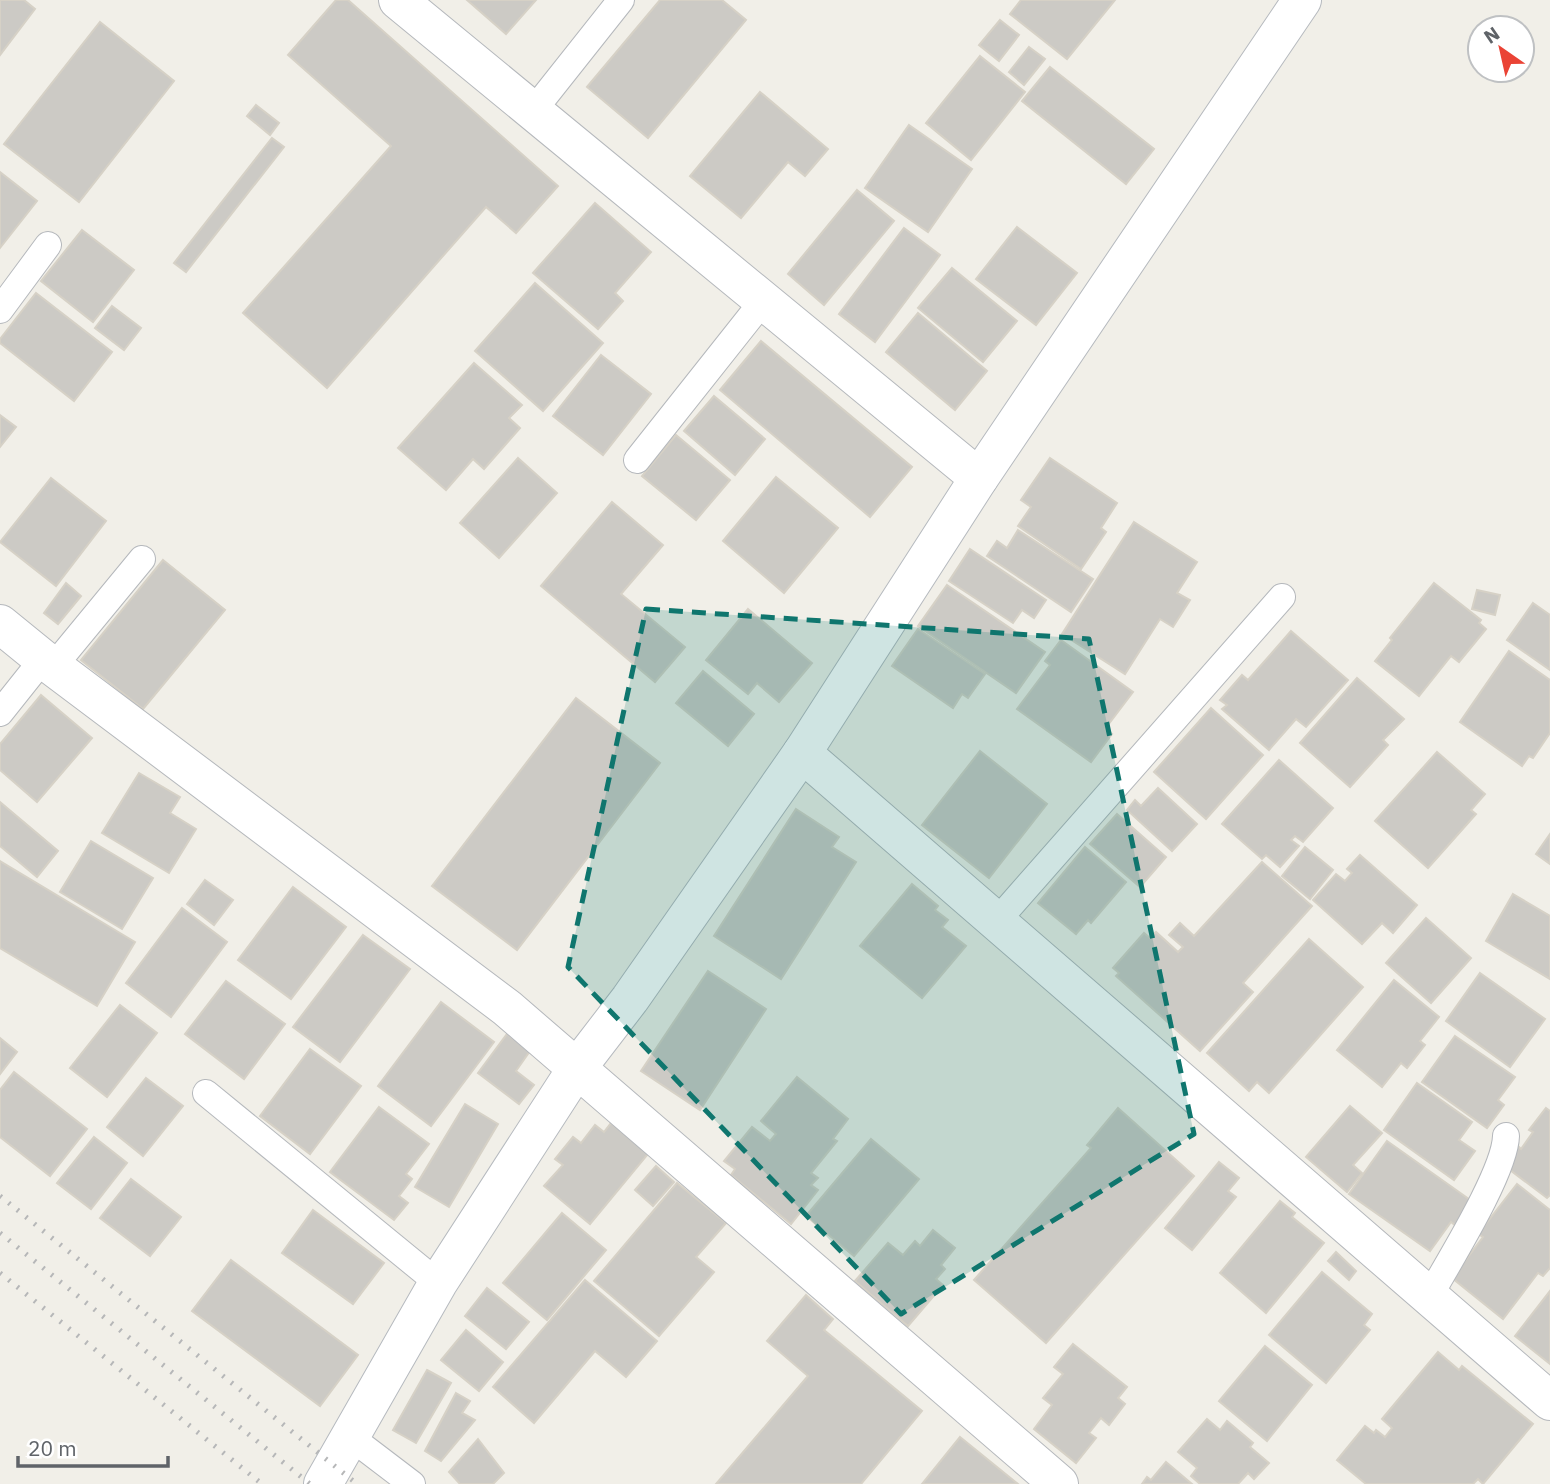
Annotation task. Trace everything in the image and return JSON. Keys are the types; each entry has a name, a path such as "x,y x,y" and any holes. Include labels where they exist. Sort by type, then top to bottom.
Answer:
{"street":[{"path":"398,0 978,478"},
{"path":"323,1484 438,1283 577,1068 630,999 802,753 978,478 1302,0"},
{"path":"0,624 48,663 507,1008 1059,1484"},
{"path":"802,753 1550,1401"}],"lane":[{"path":"533,111 621,0"},
{"path":"0,310 48,245"},
{"path":"637,460 763,301"},
{"path":"0,713 142,559"},
{"path":"996,922 1282,597"},
{"path":"206,1093 438,1283"},
{"path":"1429,1297 1500,1162 1505,1150 1506,1136"},
{"path":"349,1436 412,1484"}],"highlighted area":[{"path":"646,609 1089,639 1194,1134 901,1314 568,967"}],"building":[{"path":"0,0 24,0 35,9 0,55"},
{"path":"336,0 348,0 558,186 516,233 486,207 327,388 243,313 391,146 288,55"},
{"path":"467,0 536,0 506,34"},
{"path":"660,0 722,0 746,20 648,138 587,87"},
{"path":"1021,0 1115,0 1067,59 1010,14"},
{"path":"1000,20 1019,35 999,61 979,45"},
{"path":"100,22 174,81 79,202 4,144"},
{"path":"1029,47 1045,59 1024,85 1009,72"},
{"path":"980,56 1025,92 971,160 926,123"},
{"path":"1050,67 1154,149 1126,184 1022,101"},
{"path":"760,92 828,149 805,176 788,162 741,218 690,176"},
{"path":"256,105 279,123 270,135 247,116"},
{"path":"909,125 972,169 928,232 865,188"},
{"path":"272,138 284,147 186,272 174,263"},
{"path":"0,172 37,201 0,248"},
{"path":"857,190 894,221 824,305 788,274"},
{"path":"595,203 651,252 615,293 623,301 598,329 533,273"},
{"path":"1017,227 1077,273 1036,325 976,279"},
{"path":"904,228 940,255 875,342 839,314"},
{"path":"82,230 134,270 93,322 41,281"},
{"path":"952,268 1017,321 983,362 918,308"},
{"path":"535,283 603,343 543,411 475,351"},
{"path":"36,293 112,352 74,401 0,343 0,339"},
{"path":"112,306 141,328 124,350 95,328"},
{"path":"918,313 987,371 955,410 886,352"},
{"path":"761,341 912,467 870,517 720,390"},
{"path":"601,355 651,394 603,455 553,416"},
{"path":"474,363 522,405 509,418 520,428 484,469 473,459 446,490 398,448"},
{"path":"714,396 765,439 735,475 684,431"},
{"path":"0,415 16,427 0,447"},
{"path":"676,435 730,480 696,520 642,476"},
{"path":"518,458 557,493 499,558 460,523"},
{"path":"1050,458 1117,503 1101,528 1106,532 1081,569 1018,526 1031,507 1021,500"},
{"path":"776,477 838,528 784,593 723,541"},
{"path":"51,478 106,521 56,586 0,542"},
{"path":"612,502 663,545 621,594 685,647 655,682 541,586"},
{"path":"1134,522 1197,562 1177,593 1190,600 1173,627 1160,619 1125,674 1062,634"},
{"path":"1018,530 1093,579 1071,612 987,556 997,541 1007,548"},
{"path":"970,549 1046,600 1034,618 1022,610 1013,623 949,581"},
{"path":"163,560 225,610 143,709 81,660"},
{"path":"66,583 81,596 58,624 44,613"},
{"path":"1434,583 1481,620 1479,623 1486,629 1459,662 1451,656 1419,696 1375,661"},
{"path":"947,585 1045,652 1016,693 918,626"},
{"path":"1477,590 1500,595 1495,615 1472,609"},
{"path":"1533,603 1550,615 1550,670 1507,640"},
{"path":"748,609 812,663 779,702 757,683 748,694 706,660"},
{"path":"918,629 985,674 968,698 962,694 953,708 892,666"},
{"path":"1291,631 1348,680 1306,727 1296,719 1269,750 1222,709 1227,705 1220,700 1242,675 1248,680"},
{"path":"1061,640 1133,692 1105,729 1112,734 1091,762 1017,709 1050,665 1045,661"},
{"path":"1509,651 1550,680 1550,733 1533,758 1529,756 1522,766 1460,722"},
{"path":"703,671 754,714 728,746 676,703"},
{"path":"1357,678 1404,719 1383,740 1388,745 1350,787 1300,743"},
{"path":"41,695 92,738 37,802 0,770 0,744"},
{"path":"576,698 660,763 517,950 432,886"},
{"path":"1211,708 1263,755 1206,819 1154,772"},
{"path":"980,751 1047,804 989,878 922,825"},
{"path":"1437,752 1485,794 1471,810 1476,814 1428,868 1375,821"},
{"path":"1279,760 1333,808 1303,842 1295,836 1291,840 1299,846 1280,867 1266,855 1262,859 1222,824"},
{"path":"139,773 180,797 170,813 196,829 169,873 102,833"},
{"path":"1158,788 1197,824 1172,851 1127,810 1135,800 1141,806"},
{"path":"0,802 58,851 37,877 0,846"},
{"path":"796,809 839,837 832,847 856,862 781,979 714,936"},
{"path":"1117,814 1166,857 1140,887 1090,844"},
{"path":"1550,834 1550,864 1536,854"},
{"path":"91,841 153,878 122,929 60,892"},
{"path":"1085,847 1126,882 1091,923 1088,920 1076,934 1038,903"},
{"path":"1305,847 1333,870 1310,899 1282,876"},
{"path":"1360,855 1417,905 1393,933 1382,923 1362,944 1313,900 1336,874 1345,881 1352,873 1347,869"},
{"path":"0,861 135,942 97,1006 0,948"},
{"path":"1262,862 1312,906 1243,983 1253,992 1200,1051 1116,976 1119,973 1113,968 1144,933 1150,938 1156,932 1178,952 1183,947 1169,935 1180,923 1194,936"},
{"path":"205,880 233,900 214,925 187,904"},
{"path":"912,884 938,906 935,910 948,920 942,927 966,946 922,998 860,946"},
{"path":"293,887 346,927 291,999 238,960"},
{"path":"1513,894 1550,916 1550,979 1486,941"},
{"path":"182,908 227,942 171,1017 126,983"},
{"path":"1426,918 1471,958 1431,1003 1386,963"},
{"path":"363,935 410,969 340,1062 293,1027"},
{"path":"1309,939 1363,987 1269,1093 1257,1082 1249,1091 1207,1053"},
{"path":"708,971 766,1009 700,1110 641,1071"},
{"path":"1480,973 1545,1019 1510,1067 1446,1021"},
{"path":"1394,980 1439,1017 1420,1041 1425,1045 1407,1068 1401,1063 1382,1087 1337,1050"},
{"path":"226,981 285,1024 244,1079 185,1034"},
{"path":"441,1002 494,1042 431,1126 378,1086"},
{"path":"120,1005 157,1033 107,1097 70,1068"},
{"path":"507,1034 530,1051 516,1071 534,1085 519,1104 478,1073"},
{"path":"1455,1036 1515,1077 1498,1100 1504,1105 1487,1128 1422,1082"},
{"path":"0,1038 17,1052 0,1074"},
{"path":"310,1049 361,1086 310,1154 260,1116"},
{"path":"14,1072 87,1129 50,1176 0,1137 0,1090"},
{"path":"797,1077 848,1119 833,1139 837,1141 811,1173 818,1178 811,1185 818,1190 791,1224 731,1175 735,1169 724,1161 752,1127 770,1141 776,1134 761,1121"},
{"path":"146,1078 183,1106 143,1156 107,1127"},
{"path":"1417,1083 1472,1122 1459,1140 1475,1151 1454,1180 1384,1130"},
{"path":"465,1104 498,1124 449,1207 415,1187"},
{"path":"1350,1106 1382,1133 1353,1165 1362,1173 1347,1192 1306,1157"},
{"path":"379,1107 429,1144 406,1174 412,1179 399,1196 408,1203 394,1220 330,1172"},
{"path":"1118,1108 1194,1176 1046,1343 974,1280 1091,1148 1087,1145"},
{"path":"1546,1108 1550,1111 1550,1195 1547,1198 1506,1167 1517,1145 1521,1149 1533,1132 1529,1130"},
{"path":"611,1123 648,1154 590,1224 544,1186 563,1165 555,1159 573,1137 581,1143 595,1125 604,1132"},
{"path":"94,1137 127,1163 91,1209 57,1183"},
{"path":"871,1139 919,1179 854,1256 806,1216"},
{"path":"1387,1141 1473,1202 1456,1226 1451,1222 1430,1251 1349,1194"},
{"path":"1219,1162 1239,1178 1228,1191 1236,1197 1192,1250 1165,1228"},
{"path":"656,1166 674,1182 653,1206 635,1190"},
{"path":"131,1179 181,1217 150,1256 100,1218"},
{"path":"677,1183 726,1223 696,1257 714,1272 659,1336 594,1281"},
{"path":"1517,1184 1550,1210 1550,1268 1543,1276 1538,1273 1503,1319 1452,1278 1483,1237 1478,1234"},
{"path":"1280,1201 1295,1213 1292,1217 1324,1243 1266,1313 1220,1273"},
{"path":"313,1210 384,1263 353,1304 282,1253"},
{"path":"562,1213 606,1250 547,1320 503,1283"},
{"path":"933,1230 955,1248 941,1265 945,1269 936,1279 943,1285 908,1326 855,1281 888,1243 903,1255 915,1241 920,1246"},
{"path":"1336,1252 1356,1271 1349,1280 1328,1261"},
{"path":"231,1260 358,1355 320,1406 192,1311"},
{"path":"1322,1272 1372,1314 1364,1325 1370,1330 1326,1383 1269,1335"},
{"path":"585,1280 657,1341 626,1377 595,1351 534,1423 493,1387"},
{"path":"487,1288 529,1322 506,1349 465,1316"},
{"path":"1550,1291 1550,1364 1515,1336"},
{"path":"806,1295 833,1319 824,1330 922,1411 861,1484 716,1484 808,1376 767,1341"},
{"path":"466,1330 503,1362 479,1391 441,1360"},
{"path":"1073,1344 1127,1387 1118,1398 1125,1404 1109,1425 1101,1418 1089,1433 1096,1438 1076,1463 1034,1429 1052,1405 1043,1398 1063,1374 1054,1367"},
{"path":"1265,1346 1312,1385 1267,1441 1219,1401"},
{"path":"1438,1352 1459,1370 1462,1366 1533,1424 1483,1484 1478,1479 1473,1484 1366,1484 1337,1460 1365,1426 1385,1437 1392,1428 1382,1419"},
{"path":"427,1370 451,1383 416,1443 393,1430"},
{"path":"456,1393 470,1401 462,1413 475,1420 441,1461 425,1451"},
{"path":"1207,1419 1220,1430 1227,1421 1253,1443 1250,1447 1269,1463 1254,1479 1248,1473 1238,1484 1200,1484 1191,1476 1197,1468 1178,1452"},
{"path":"960,1437 1018,1484 922,1484"},
{"path":"478,1439 504,1473 493,1484 460,1484 449,1472"},
{"path":"1166,1462 1192,1484 1142,1484 1147,1477 1151,1480"}],"railway":[{"path":"0,1196 357,1484"},
{"path":"0,1233 310,1484"},
{"path":"0,1273 262,1484"}]}
